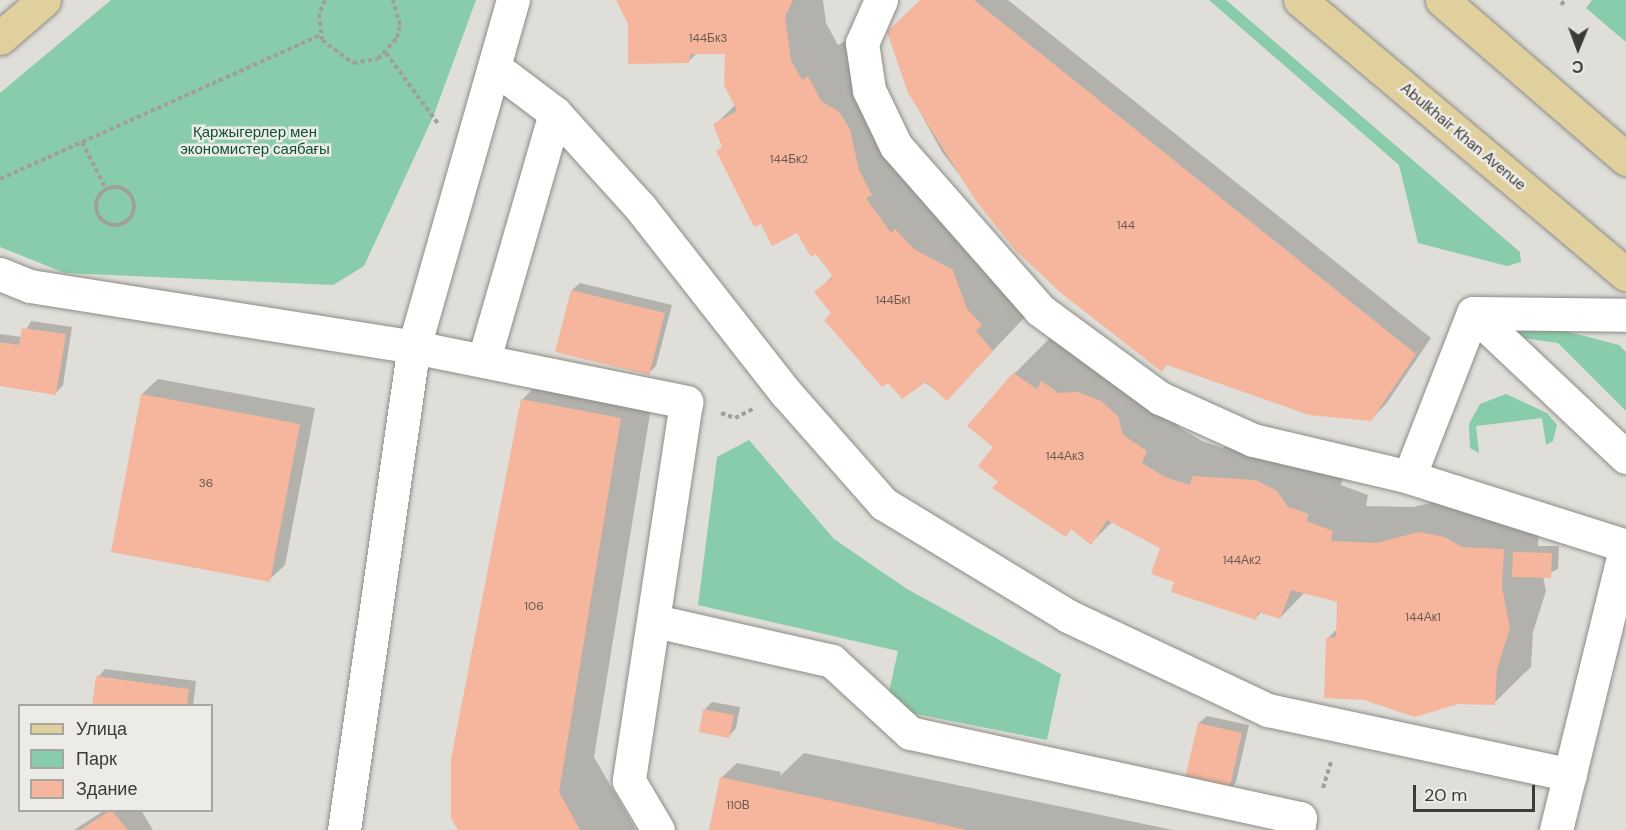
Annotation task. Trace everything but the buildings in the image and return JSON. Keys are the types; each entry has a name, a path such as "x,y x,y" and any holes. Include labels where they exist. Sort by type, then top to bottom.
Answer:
{"main road":[{"path":"0,38 44,0"},
{"name":"Abulkhair Khan Avenue","path":"1300,0 1626,275"},
{"path":"1442,0 1626,159"}],"street":[{"path":"344,830 414,347 513,0"},
{"path":"881,0 862,42 869,90 896,146 1040,310 1160,398 1264,443 1409,477 1626,546 1556,830"},
{"path":"494,67 555,113 640,207 786,393 884,504 1068,616 1268,710 1570,775"},
{"path":"484,359 555,113"},
{"path":"0,274 30,286 484,359 686,402 655,621 629,781 658,830"},
{"path":"1409,477 1473,313"},
{"path":"1473,313 1626,315"},
{"path":"1473,313 1626,457"},
{"path":"655,621 832,661 910,733 1299,824"}],"path":[{"path":"319,0 325,1 321,35 330,50 352,63 386,53 400,25 393,0"},
{"path":"1561,5 1565,0"},
{"path":"0,179 321,35"},
{"path":"386,53 466,163"},
{"path":"82,142 106,189"},
{"path":"106,189 122,189 131,197 132,215 123,223 111,225 97,213 96,201 106,189"},
{"path":"686,402 735,417 786,393"},
{"path":"1299,824 1320,798 1342,726"}],"green space":[{"name":"Қаржыгерлер мен экономистер саябағы","path":"111,0 476,0 433,117 364,266 333,285 65,273 0,247 0,93"},
{"path":"1209,0 1226,0 1520,252 1521,262 1507,266 1418,243 1399,165"},
{"path":"1592,0 1626,0 1626,42 1586,8"},
{"path":"1506,329 1561,330 1619,345 1626,352 1626,411 1558,343 1507,336"},
{"path":"1506,394 1547,413 1557,425 1553,441 1546,445 1542,418 1476,426 1479,453 1470,448 1469,424 1480,404"},
{"path":"749,440 834,539 907,589 1061,674 1047,740 911,713 889,692 898,651 698,605 717,457"}]}
